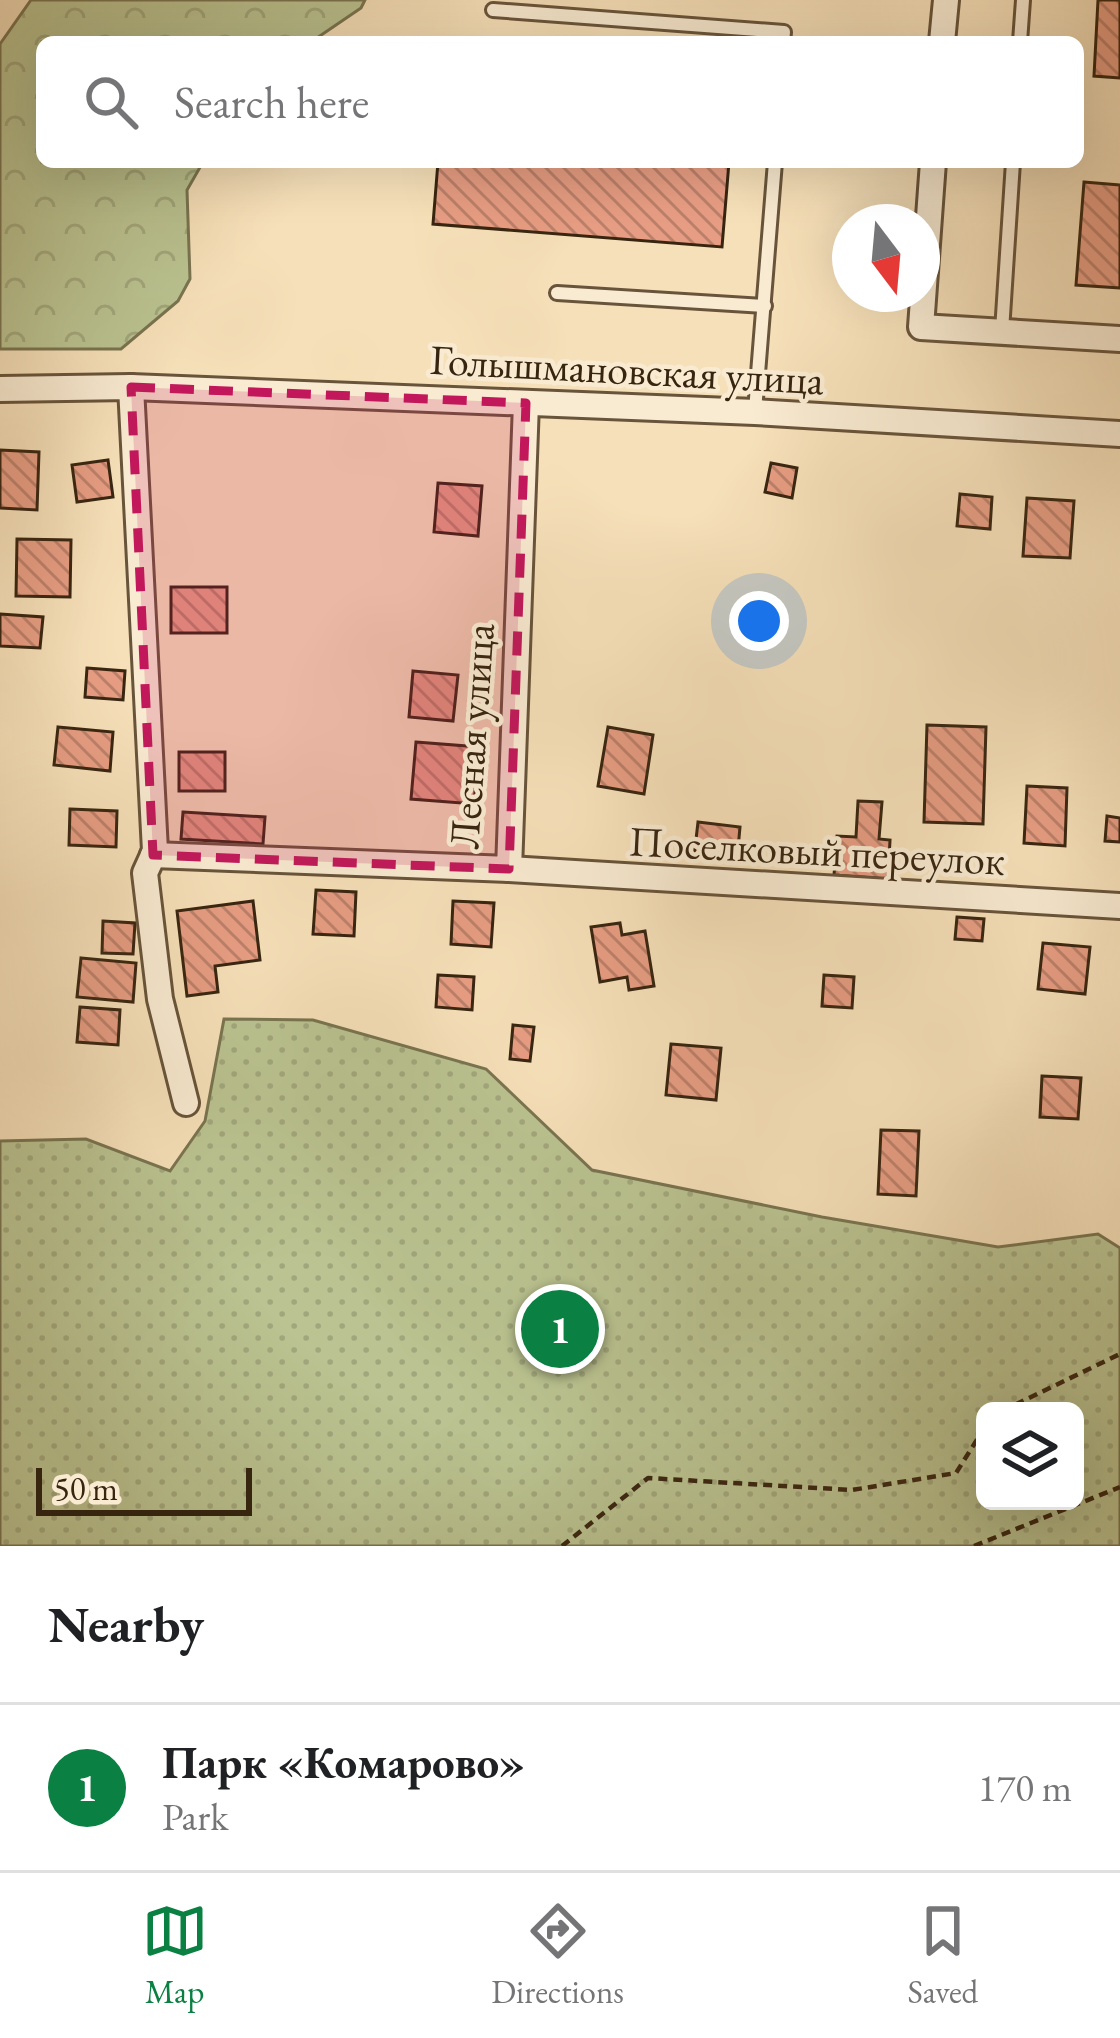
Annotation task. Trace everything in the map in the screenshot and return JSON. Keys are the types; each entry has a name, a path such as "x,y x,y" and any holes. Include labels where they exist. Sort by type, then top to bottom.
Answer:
{"street":[{"path":"943,36 946,0"},
{"path":"933,168 921,327 1120,339"},
{"path":"131,387 153,855 145,873 160,999 186,1103"},
{"name":"Голышмановская улица","path":"0,389 131,387 755,412 1120,434"},
{"name":"Лесная улица","path":"153,855 509,869 526,403"},
{"name":"Поселковый переулок","path":"509,869 1120,906"}],"lane":[{"path":"1020,36 1023,0"},
{"path":"493,10 784,32 784,36"},
{"path":"755,412 775,168"},
{"path":"1002,332 1012,168"},
{"path":"556,293 765,306"}],"path":[{"path":"1021,1402 1120,1354"},
{"path":"562,1546 649,1478 852,1490 956,1473 976,1441"},
{"path":"974,1546 1120,1487"}],"highlighted area":[{"path":"131,387 526,403 509,869 153,855"}],"green space":[{"path":"31,0 365,0 361,8 320,36 36,36 36,168 200,168 187,190 190,279 178,301 121,349 0,349 0,44"},
{"path":"224,1019 313,1020 486,1069 592,1170 998,1247 1098,1234 1120,1248 1120,1546 0,1546 0,1141 86,1139 170,1171 205,1121"}],"building":[{"path":"1098,0 1120,0 1120,78 1094,76"},
{"path":"438,168 729,168 722,247 433,224"},
{"path":"1084,182 1120,185 1120,288 1076,285"},
{"path":"0,450 39,452 37,510 0,508"},
{"path":"108,460 113,497 77,502 72,465"},
{"path":"771,463 797,468 792,498 765,492"},
{"path":"438,483 482,486 478,536 434,532"},
{"path":"960,494 992,497 990,529 957,526"},
{"path":"1027,498 1074,501 1070,558 1023,556"},
{"path":"17,539 71,540 70,597 16,596"},
{"path":"171,587 227,587 227,633 171,633"},
{"path":"0,614 43,617 40,648 0,646"},
{"path":"87,668 125,671 123,700 85,697"},
{"path":"413,671 458,675 453,721 409,717"},
{"path":"927,725 986,727 983,824 924,822"},
{"path":"58,727 113,732 110,771 54,765"},
{"path":"608,727 653,735 644,794 598,786"},
{"path":"416,742 479,747 474,804 411,799"},
{"path":"179,752 225,752 225,791 179,791"},
{"path":"1027,786 1067,788 1065,846 1024,843"},
{"path":"858,801 882,802 879,839 890,840 888,879 834,875 837,836 856,837"},
{"path":"70,809 117,811 116,847 69,845"},
{"path":"183,812 265,817 263,844 181,839"},
{"path":"1107,816 1120,818 1120,842 1105,841"},
{"path":"698,822 740,827 737,860 694,857"},
{"path":"316,890 356,892 354,936 313,934"},
{"path":"253,901 260,960 215,966 218,992 187,996 177,911"},
{"path":"453,901 494,903 491,947 451,944"},
{"path":"957,917 984,919 982,941 955,939"},
{"path":"103,921 135,923 133,954 102,953"},
{"path":"620,923 622,935 645,931 654,986 629,990 627,977 600,982 591,927"},
{"path":"1043,943 1090,947 1085,994 1038,989"},
{"path":"81,958 136,963 133,1002 77,997"},
{"path":"438,975 474,977 472,1010 436,1007"},
{"path":"824,975 854,977 852,1008 822,1006"},
{"path":"80,1007 120,1010 118,1045 77,1042"},
{"path":"513,1025 534,1027 530,1061 510,1059"},
{"path":"671,1044 721,1048 716,1100 666,1095"},
{"path":"1042,1076 1081,1078 1078,1119 1040,1117"},
{"path":"881,1130 919,1131 916,1196 878,1194"}],"place":[{"name":"Парк «Комарово»","path":"560,1329"}]}
